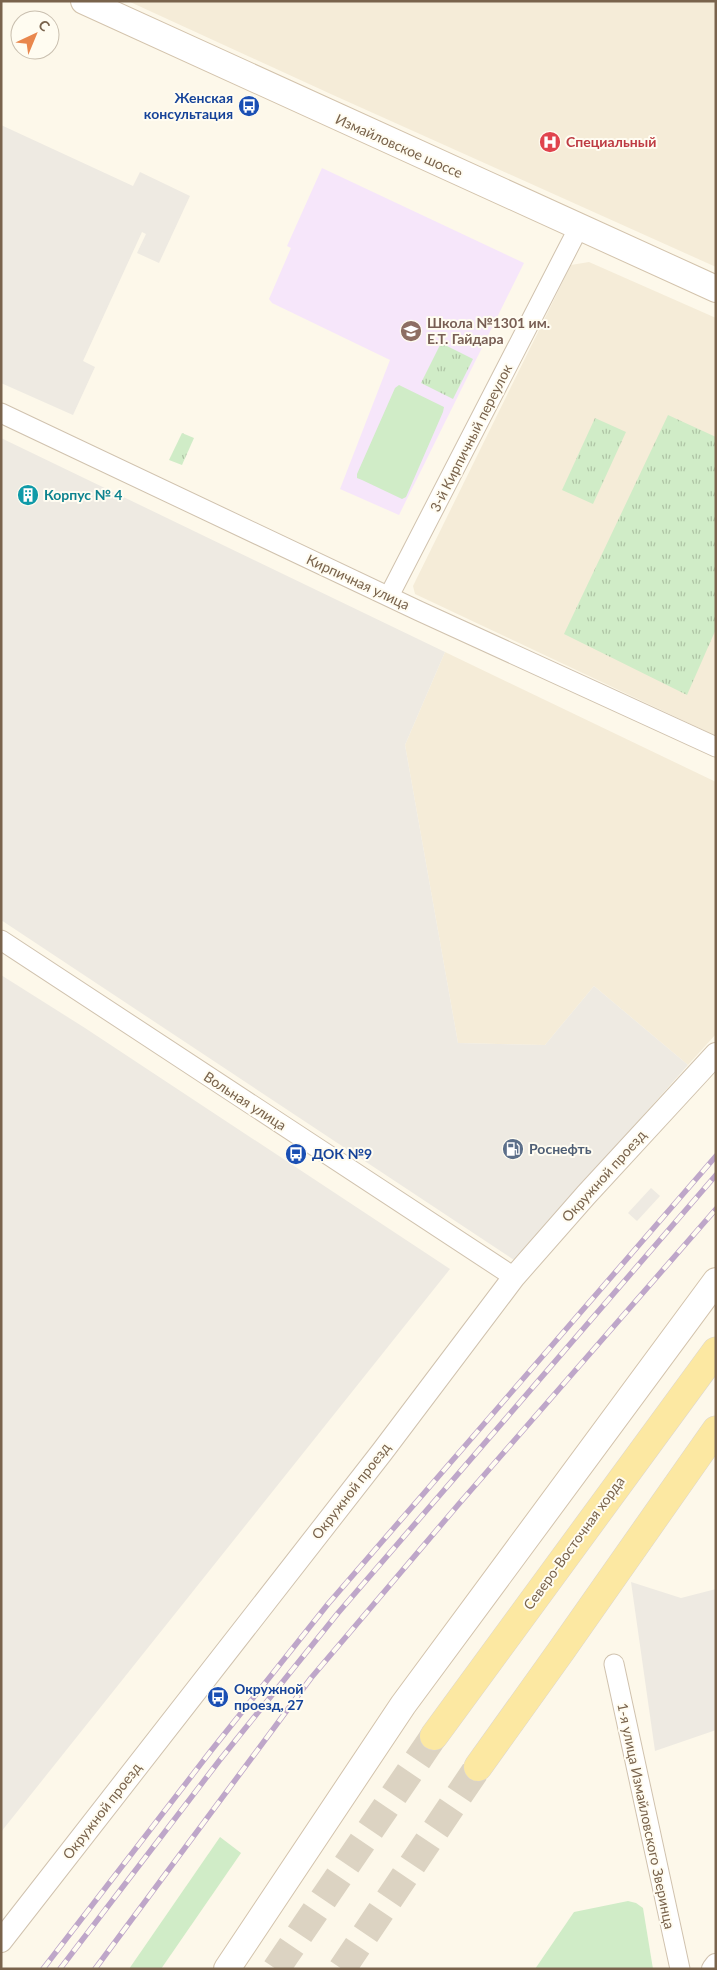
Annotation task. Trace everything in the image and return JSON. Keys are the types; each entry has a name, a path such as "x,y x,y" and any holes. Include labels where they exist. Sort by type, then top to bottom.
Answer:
{"main road":[{"name":"Измайловское шоссе","path":"84,1 716,289"},
{"path":"227,1969 403,1705 716,1280"},
{"name":"Северо-Восточная хорда","path":"434,1736 716,1351"},
{"path":"478,1767 716,1430"}],"street":[{"name":"3-й Кирпичный переулок","path":"389,596 579,227"},
{"name":"Кирпичная улица","path":"1,413 389,596 716,747"},
{"name":"Вольная улица","path":"1,940 514,1277"},
{"name":"Окружной проезд","path":"1,1941 382,1452 514,1277 586,1195 716,1054"},
{"name":"1-я улица Измайловского Зверинца","path":"614,1664 680,1969"},
{"path":"713,1969 716,1965"}],"shaded area":[{"path":"128,1 716,1 716,267 333,95"},
{"path":"1,125 133,186 140,172 190,196 159,263 137,253 146,234 142,232 83,361 95,367 73,415 1,383"},
{"name":"Школа №1301 им. Е.Т. Гайдара","path":"322,168 524,263 399,515 340,489 390,360 272,303 269,299 291,248 287,246"},
{"path":"589,262 716,318 716,736 415,594 413,586 571,265"},
{"path":"1,438 445,652 405,745 458,1043 545,1045 594,986 688,1065 514,1260 1,920"},
{"path":"445,652 716,782 716,1034 688,1065 594,986 545,1045 458,1043 405,745"},
{"path":"1,975 85,1028 450,1269 1,1832"},
{"path":"651,1188 660,1196 637,1221 628,1213"},
{"path":"631,1582 681,1598 716,1589 716,1730 655,1751"}],"green space":[{"path":"441,343 473,359 453,399 421,383"},
{"path":"399,385 444,407 406,497 402,499 357,478 357,474 395,388"},
{"path":"668,415 716,437 716,629 687,695 564,634"},
{"path":"595,418 626,432 593,504 562,490"},
{"path":"182,433 194,438 182,465 169,460"},
{"path":"220,1837 241,1853 161,1969 129,1969"},
{"path":"628,1901 636,1903 643,1908 653,1969 535,1969 574,1912"}],"tunnel":[{"path":"276,1969 434,1736"},
{"path":"342,1969 478,1767"}],"railway":[{"path":"43,1969 210,1752 328,1604 716,1156"},
{"path":"60,1969 219,1761 338,1613 716,1175"},
{"path":"95,1969 311,1678 458,1505 716,1209"}],"place":[{"name":"Женская консультация","path":"249,106"},
{"name":"Специальный","path":"550,142"},
{"name":"Школа №1301 им. Е.Т. Гайдара","path":"411,331"},
{"name":"Корпус № 4","path":"28,495"},
{"name":"Роснефть","path":"513,1149"},
{"name":"ДОК №9","path":"296,1154"},
{"name":"Окружной проезд, 27","path":"218,1697"}]}
